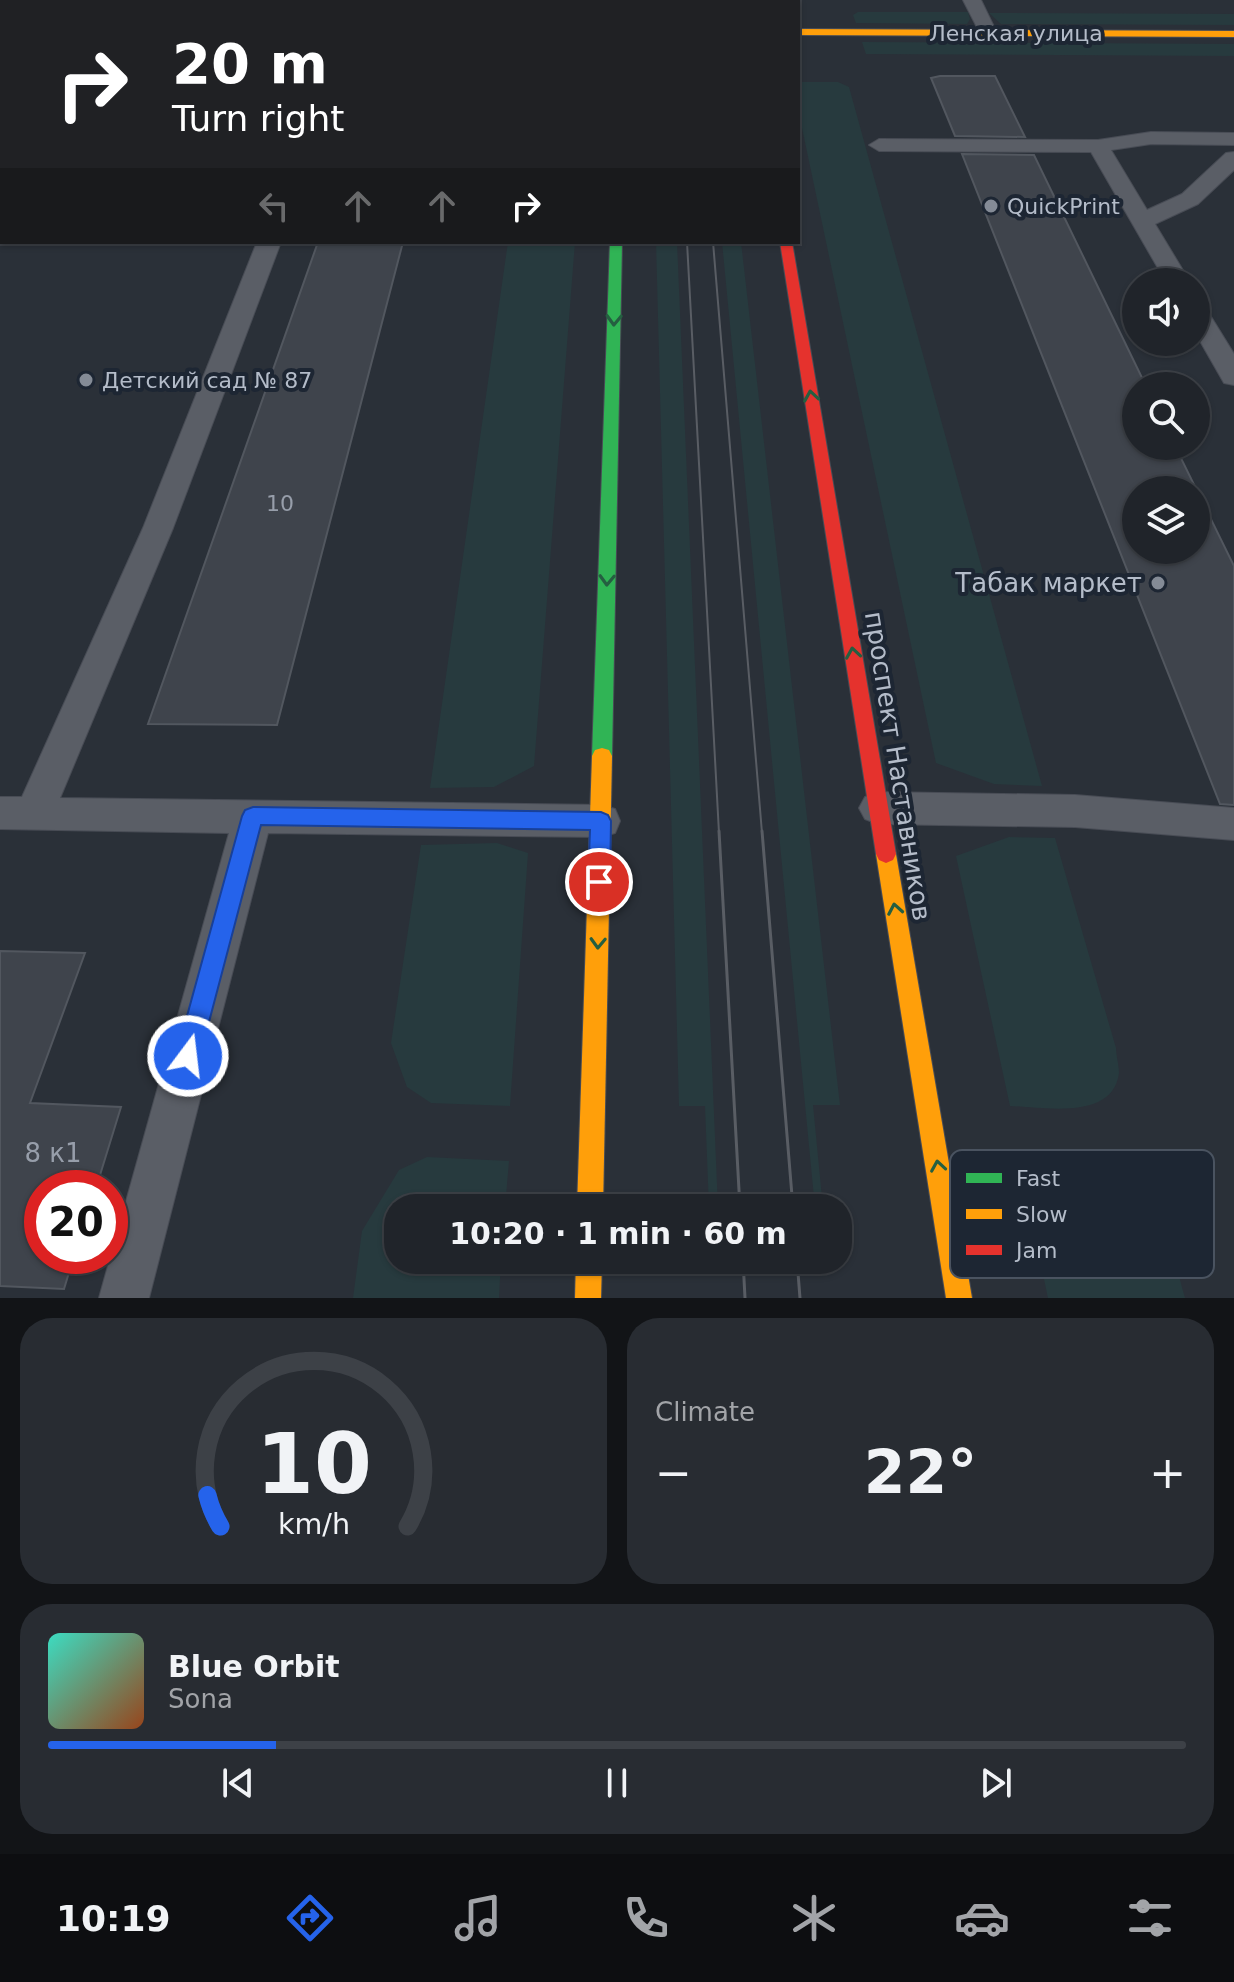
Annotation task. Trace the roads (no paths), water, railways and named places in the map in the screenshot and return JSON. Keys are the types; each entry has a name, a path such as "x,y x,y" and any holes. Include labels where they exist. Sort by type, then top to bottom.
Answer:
{"main road":[{"name":"Ленская улица","path":"800,32 1234,34"},
{"path":"590,1194 616,244"},
{"name":"проспект Наставников","path":"786,244 950,1244"},
{"path":"588,1298 589,1274"},
{"name":"проспект Наставников","path":"956,1278 959,1298"}],"lane":[{"path":"972,0 988,33"},
{"path":"879,145 1098,146 1151,138 1234,139"},
{"path":"1098,146 1170,268"},
{"path":"1142,221 1190,199 1234,158"},
{"path":"268,244 158,528 17,814 601,821"},
{"path":"1210,336 1234,377"},
{"path":"878,808 1075,811 1234,824"},
{"path":"124,1298 253,816"}],"tram line":[{"path":"687,244 719,833"},
{"path":"713,244 762,833"},
{"path":"719,831 739,1194"},
{"path":"762,831 792,1194"},
{"path":"744,1274 745,1298"},
{"path":"798,1274 800,1298"}],"place":[{"name":"QuickPrint","path":"991,206"},
{"name":"Детский сад № 87","path":"86,380"},
{"name":"Табак маркет","path":"1158,583"}]}
